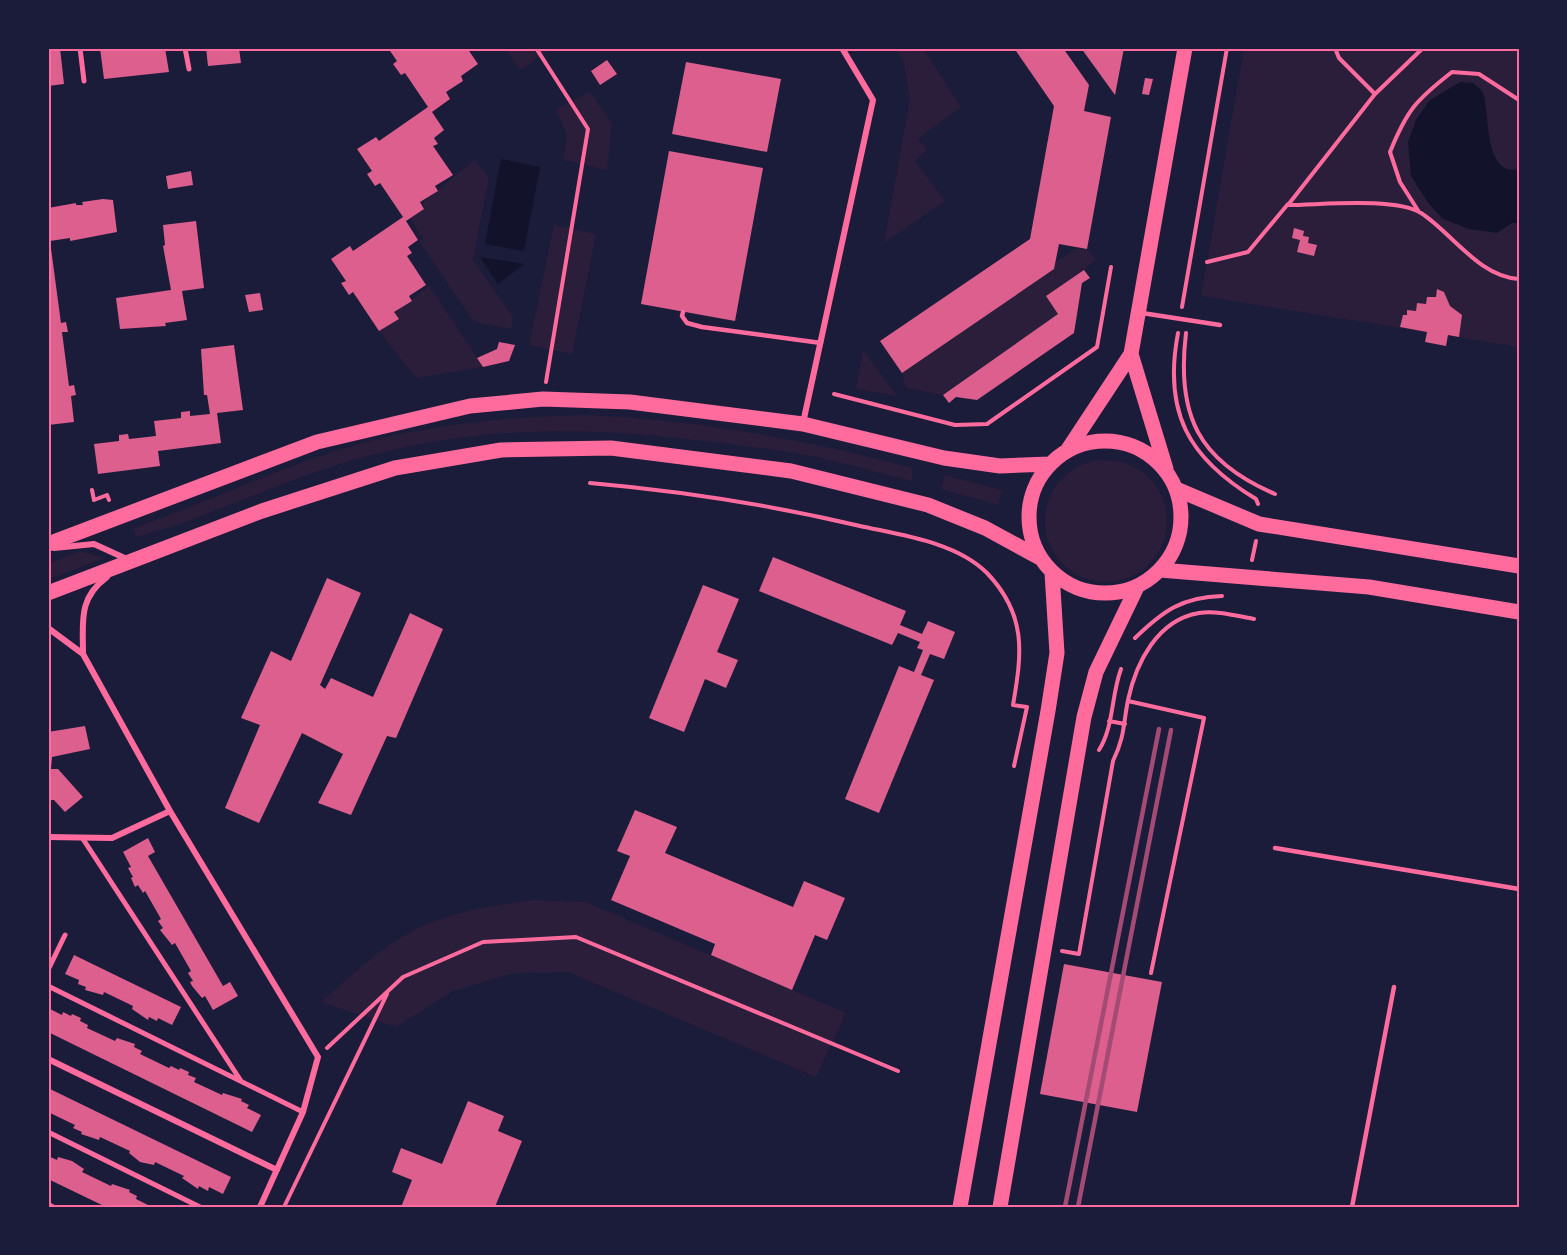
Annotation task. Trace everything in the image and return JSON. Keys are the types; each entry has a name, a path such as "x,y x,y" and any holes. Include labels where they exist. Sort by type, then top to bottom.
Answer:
{"main road":[{"path":"1067,451 1131,354 1185,48"},
{"path":"1131,354 1181,510 1180,532 1173,552 1160,570 1137,586 1115,593 1092,593 1071,586 1052,573 1040,558 1030,535 1028,510 1035,485 1050,464 1067,451 1088,442 1121,443 1151,456 1167,472"},
{"path":"48,546 317,442 470,406 543,399 630,402 803,424 953,459 1000,466 1050,464"},
{"path":"48,592 130,559 262,511 395,468 501,450 611,448 791,471 912,501 985,528 1040,558"},
{"path":"1176,489 1259,524 1519,566"},
{"path":"1160,570 1369,587 1519,612"},
{"path":"960,1207 1057,653 1052,573"},
{"path":"1000,1207 1084,717 1096,672 1137,586"}],"street":[{"path":"80,48 84,81"},
{"path":"185,48 189,69"},
{"path":"803,424 873,100 842,48"},
{"path":"48,546 94,544 130,559"},
{"path":"83,654 82,609 97,584 130,559"},
{"path":"48,628 83,654 170,811 318,1057 303,1112 260,1207"},
{"path":"48,837 112,838 170,811"},
{"path":"83,839 241,1081"},
{"path":"48,970 65,935"},
{"path":"48,986 303,1112"},
{"path":"48,1059 277,1170"},
{"path":"48,1132 200,1207"}],"lane":[{"path":"683,312 682,316 687,323 702,327 821,343"},
{"path":"1138,313 1220,325"},
{"path":"1275,848 1519,889"},
{"path":"1352,1207 1394,987"}],"path":[{"path":"536,48 588,129 543,399"},
{"path":"1184,299 1227,48"},
{"path":"1335,48 1339,58 1375,94"},
{"path":"1207,262 1248,252 1375,94 1423,48"},
{"path":"1519,100 1479,74 1452,72 1429,90 1406,114 1390,152 1400,182 1420,212 1490,270 1519,279"},
{"path":"1288,205 1394,204 1420,212"},
{"path":"834,394 955,425 987,424 1097,347 1111,267"},
{"path":"1187,331 1182,369 1184,393 1197,431 1233,473 1275,494"},
{"path":"1178,334 1174,355 1173,388 1182,423 1199,454 1225,480 1256,499 1260,510 1249,576"},
{"path":"590,483 754,504 917,538 961,556 986,572 1003,594 1017,620 1021,645 1013,705 1027,707 1014,766"},
{"path":"1131,641 1160,613 1198,597 1227,596"},
{"path":"1062,951 1079,954 1113,761 1123,740 1128,701 1136,669 1146,649 1172,625 1198,613 1254,619"},
{"path":"1098,752 1107,737 1115,685 1123,663"},
{"path":"1128,701 1204,718 1150,973"},
{"path":"1109,721 1125,724"},
{"path":"318,1057 403,977 483,942 576,936 898,1071"},
{"path":"284,1207 389,990"}],"shaded area":[{"path":"505,48 552,48 520,70"},
{"path":"895,48 923,48 961,107 918,139 927,150 915,161 945,201 884,243 910,99 903,60"},
{"path":"1244,48 1519,48 1519,347 1201,296"},
{"path":"1460,82 1473,83 1483,93 1490,141 1499,163 1507,169 1519,169 1519,223 1512,223 1497,233 1469,229 1443,219 1429,204 1411,176 1408,142 1416,120 1430,100"},
{"path":"590,92 612,124 607,170 563,160 567,135 556,109"},
{"path":"501,159 540,167 524,251 485,244"},
{"path":"475,160 488,176 488,181 473,260 513,317 511,329 474,322 419,241 423,239 410,219 425,208 422,203"},
{"path":"554,225 596,234 572,354 529,345"},
{"path":"1075,249 1087,249 1096,259 1082,272 1058,314 943,395 906,388 902,373 1054,269 1056,262"},
{"path":"480,257 524,264 498,284"},
{"path":"429,286 483,367 416,378 379,331 398,319 394,312"},
{"path":"863,350 897,396 856,389"},
{"path":"589,415 671,421 792,440 912,468 912,481 793,453 664,436 571,431 480,435 387,451 340,464 188,521 136,537 134,528 293,466 357,444 464,423"},
{"path":"1106,460 1129,465 1149,478 1162,498 1167,521 1162,544 1149,564 1129,577 1106,582 1083,577 1063,564 1050,544 1045,521 1050,498 1063,478 1083,465"},
{"path":"945,475 1002,490 998,505 941,489"},
{"path":"80,551 106,558 48,579 48,564"},
{"path":"534,900 586,902 846,1013 816,1077 568,972 514,973 453,991 396,1027 321,1002 372,958 415,930 443,918 468,911"}],"building":[{"path":"48,48 60,48 64,84 48,86"},
{"path":"100,48 165,48 169,72 104,79"},
{"path":"206,48 239,48 241,63 208,66"},
{"path":"388,48 467,48 478,64 461,76 463,81 446,92 450,99 432,112 444,130 434,138 438,144 433,146 453,175 435,186 438,191 420,202 424,209 406,221 418,240 408,247 412,253 407,256 426,285 409,296 412,301 394,312 399,319 379,331 353,292 349,295 341,283 346,281 331,259 350,246 353,251 403,217 380,183 375,186 367,174 372,171 357,149 376,137 379,141 428,107 405,73 401,75 393,64 397,61"},
{"path":"1014,48 1063,48 1089,85 1084,111 1111,117 1087,249 1059,244 1054,269 902,373 880,341 1030,239 1054,106"},
{"path":"1081,48 1124,48 1115,95"},
{"path":"607,60 617,74 600,85 591,71"},
{"path":"686,62 781,79 767,152 672,134"},
{"path":"1145,78 1153,79 1149,95 1142,94"},
{"path":"669,151 763,168 735,321 641,304"},
{"path":"191,171 193,185 168,189 166,176"},
{"path":"113,200 117,232 70,241 70,238 50,241 61,323 66,322 68,332 62,332 69,386 74,385 76,395 71,396 74,422 48,425 48,208 76,203 76,205 83,205 82,202"},
{"path":"196,221 204,288 182,291 187,320 165,323 166,326 120,329 116,298 171,290 163,246 165,245 163,225"},
{"path":"1294,228 1304,231 1303,236 1309,237 1308,243 1317,245 1314,256 1297,252 1300,240 1292,238"},
{"path":"1084,270 1090,278 1082,283 1074,333 977,400 956,397 949,403 943,395 1058,314 1046,296"},
{"path":"1437,289 1444,292 1450,306 1462,315 1459,337 1448,335 1446,346 1425,342 1427,332 1400,327 1403,315 1407,315 1407,310 1416,311 1417,303 1426,304 1427,297 1436,297"},
{"path":"260,293 263,310 249,312 245,295"},
{"path":"499,342 515,345 509,361 483,367 477,358 497,349"},
{"path":"234,345 243,410 217,413 221,443 158,451 160,466 98,474 94,444 119,441 119,435 128,434 129,439 156,436 154,421 181,418 181,412 190,411 190,416 210,414 207,395 204,395 201,349"},
{"path":"773,557 906,611 900,625 922,634 928,621 955,632 944,659 930,654 921,675 934,680 879,813 845,799 899,666 914,672 923,650 917,648 920,642 898,633 892,645 759,591"},
{"path":"327,578 361,593 320,685 325,689 331,678 373,697 410,613 443,629 396,738 387,736 351,815 318,803 343,754 302,733 259,823 225,808 260,725 241,718 271,651 291,661"},
{"path":"703,585 739,599 717,652 738,660 726,688 705,679 684,732 649,718"},
{"path":"85,726 90,749 52,757 51,769 58,769 83,797 65,812 54,800 48,800 48,732"},
{"path":"635,810 677,827 665,853 793,907 804,881 845,898 827,940 815,935 792,990 711,955 715,944 611,900 630,856 617,851"},
{"path":"148,838 155,852 148,856 223,986 230,982 238,996 213,1010 205,996 202,998 192,986 190,982 193,981 188,973 191,971 175,943 172,945 160,930 163,928 158,921 161,919 145,891 143,893 138,885 135,887 131,878 133,877 128,868 131,867 123,852"},
{"path":"74,955 181,1007 172,1025 158,1018 157,1021 149,1017 148,1020 132,1009 133,1006 104,992 103,995 85,990 86,987 78,984 79,980 65,974"},
{"path":"1064,964 1162,982 1137,1112 1040,1094"},
{"path":"48,1008 62,1015 63,1012 81,1018 80,1021 88,1025 87,1028 115,1041 117,1038 135,1044 134,1047 142,1051 140,1054 169,1068 171,1066 189,1072 188,1075 196,1078 194,1082 222,1095 223,1093 242,1099 241,1101 249,1105 247,1108 261,1115 252,1132 48,1032"},
{"path":"48,1088 231,1177 223,1194 209,1187 208,1191 199,1186 198,1189 182,1178 184,1176 155,1162 154,1165 140,1162 129,1153 130,1151 100,1137 99,1140 81,1134 82,1132 73,1128 75,1125 48,1112"},
{"path":"468,1101 504,1116 498,1131 522,1141 495,1207 401,1207 412,1180 392,1172 401,1148 442,1164"},
{"path":"48,1156 57,1160 58,1157 72,1161 84,1169 82,1172 111,1186 112,1184 130,1190 129,1192 137,1196 136,1199 152,1207 106,1207 48,1179"}],"railway":[{"path":"1065,1207 1159,729"},
{"path":"1078,1207 1171,730"}]}
